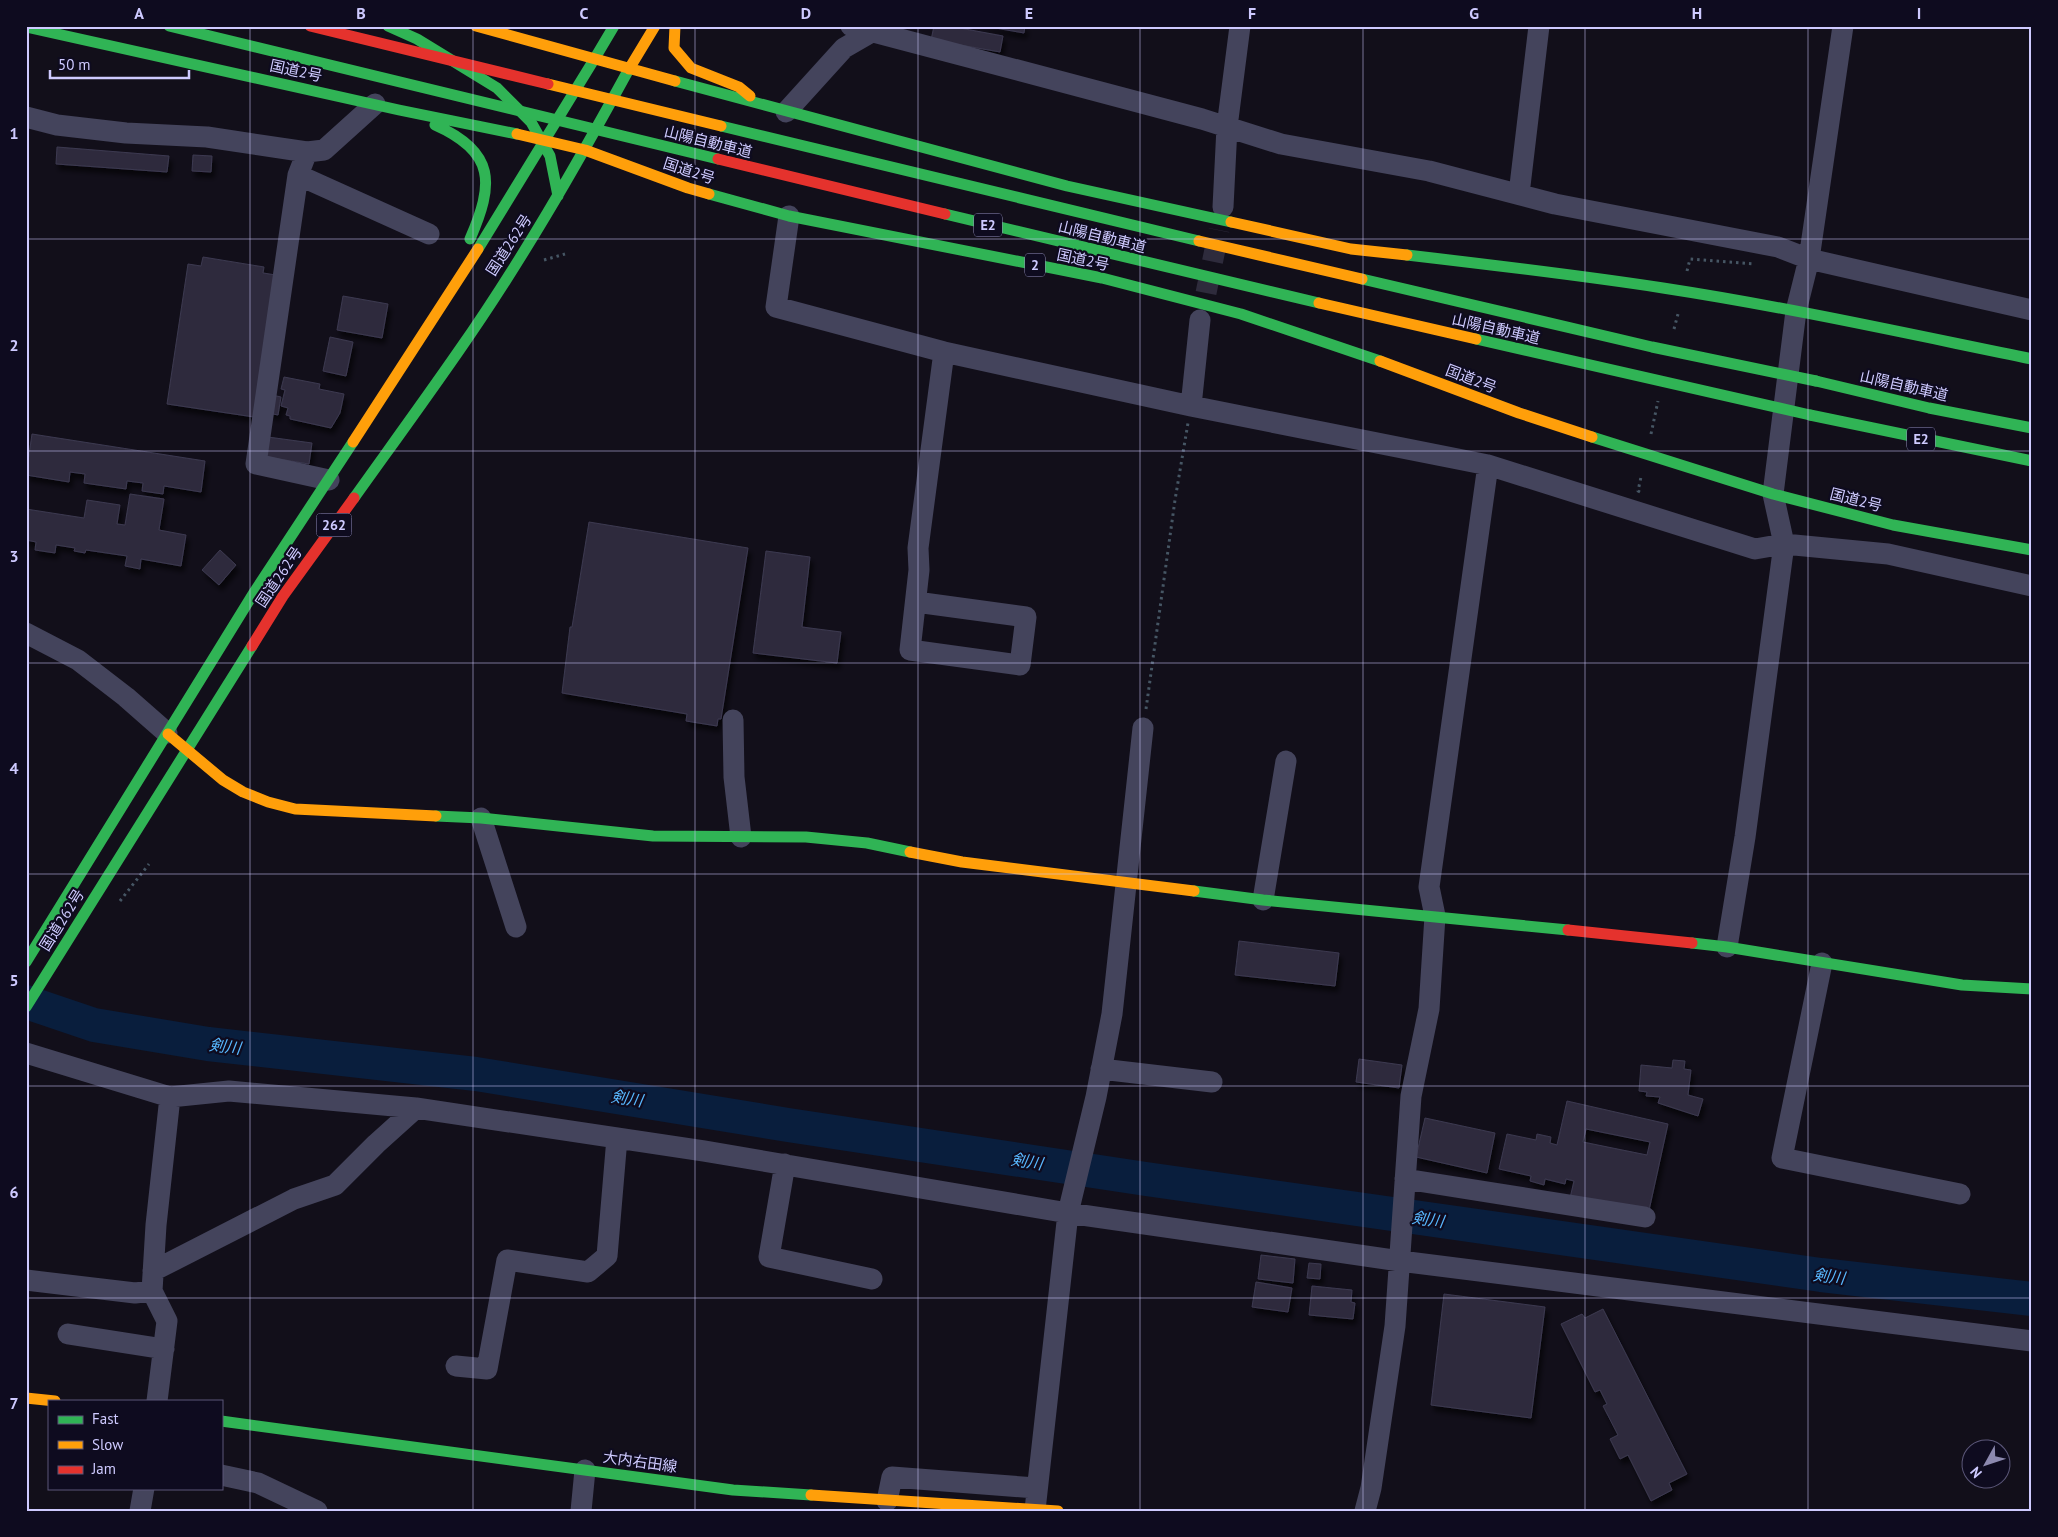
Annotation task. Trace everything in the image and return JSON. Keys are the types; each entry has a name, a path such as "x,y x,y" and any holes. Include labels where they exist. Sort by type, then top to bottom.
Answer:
{"main road":[{"name":"山陽自動車道","path":"169,26 1144,263 1810,415 2032,461"},
{"name":"山陽自動車道","path":"310,26 1123,223 1652,347 1816,381 1930,408 2032,428"},
{"path":"388,26 417,39 497,88 531,122 543,140 550,156 558,196"},
{"path":"476,26 760,105 1067,186 1350,249 1521,268 1663,288 1796,311 2032,359"},
{"name":"国道262号","path":"26,962 255,591 454,288 614,26"},
{"name":"国道262号","path":"26,1007 283,596 459,351 586,150 629,68 655,26"},
{"path":"675,26 674,48 691,68 739,87 760,105"},
{"name":"国道2号","path":"26,27 586,150 688,188 789,216 1102,278 1241,314 1361,354 1519,413 1664,461 1773,494 1893,525 2032,550"},
{"path":"400,110 450,131 466,142 480,159 487,182 480,217 460,259 454,288"},
{"path":"167,733 241,792 268,803 295,810 481,818 652,836 806,837 867,844 962,862 1263,900 1727,947 1962,985 2032,989"},
{"path":"26,1398 48,1400"},
{"name":"大内右田線","path":"222,1421 733,1490 1058,1511"}],"street":[{"path":"1223,208 1227,127 1240,26"},
{"path":"1519,194 1539,26"},
{"path":"1727,947 1745,837 1784,544 1773,494 1796,311 1809,259 1843,26"},
{"path":"786,112 861,29 1031,73 1227,127 1281,144 1429,171 1555,204 1778,247 1809,259 2032,310"},
{"path":"26,117 57,125 126,133 207,137 307,152 324,150 375,104"},
{"path":"307,152 298,175 256,464 329,480"},
{"path":"298,175 429,234"},
{"path":"789,216 776,307 944,352 1191,406 1488,465 1755,549 1784,544 1888,554 2032,586"},
{"path":"1191,406 1200,320"},
{"path":"916,602 1026,617 1020,665 910,650 919,570 918,548 944,352"},
{"path":"1365,1511 1372,1488 1395,1326 1411,1096 1429,1010 1435,916 1428,886 1488,465"},
{"path":"26,632 78,660 167,733"},
{"path":"733,720 734,777 741,837"},
{"path":"1035,1510 1068,1213 1076,1172 1096,1097 1112,1014 1143,728"},
{"path":"1263,900 1286,762"},
{"path":"481,818 516,927"},
{"path":"1822,963 1782,1158 1960,1194"},
{"path":"26,1053 170,1097 229,1090 416,1108 785,1164 1068,1213 2032,1340"},
{"path":"1101,1069 1212,1082"},
{"path":"157,1400 167,1321 153,1281 156,1225 170,1097"},
{"path":"26,1280 135,1293 294,1199 335,1185 416,1108"},
{"path":"456,1366 487,1369 507,1260 588,1272 607,1256 617,1138"},
{"path":"785,1164 769,1257 872,1279"},
{"path":"1405,1186 1645,1217"},
{"path":"68,1334 164,1349"},
{"path":"582,1511 585,1470"},
{"path":"222,1475 258,1483 318,1511"},
{"path":"887,1501 892,1477 1036,1488"},
{"path":"140,1511 144,1490"}],"path":[{"path":"1687,274 1690,259 1773,266 1778,247"},
{"path":"1143,728 1175,500 1191,406"}],"building":[{"path":"934,26 949,26 1003,36 1000,52 931,40"},
{"path":"984,26 1025,26 1024,33"},
{"path":"57,147 169,156 167,172 56,164"},
{"path":"193,155 212,156 211,172 192,171"},
{"path":"203,257 264,267 263,273 276,275 254,417 167,404 188,264 201,266"},
{"path":"343,296 388,304 382,338 337,330"},
{"path":"330,337 353,342 346,376 323,371"},
{"path":"284,377 320,384 319,389 344,394 340,413 331,428 290,419 290,416 286,415 288,408 281,406 285,390 281,389"},
{"path":"272,395 281,397 278,415 268,413"},
{"path":"32,434 205,461 201,492 164,486 163,494 142,491 143,483 127,481 126,489 84,483 85,474 70,472 69,482 26,475"},
{"path":"268,437 312,443 309,464 265,457"},
{"path":"130,494 164,499 159,530 186,535 181,566 141,559 140,569 125,566 127,556 86,550 85,553 74,551 75,548 56,545 55,553 35,550 36,542 26,540 26,509 84,518 87,500 120,505 117,524 125,525"},
{"path":"589,522 748,548 721,719 718,719 717,726 686,721 687,714 562,693 570,627 572,627"},
{"path":"220,550 236,565 219,585 202,570"},
{"path":"766,551 810,557 802,627 841,632 837,663 753,653"},
{"path":"1239,941 1339,953 1335,986 1235,975"},
{"path":"1359,1059 1402,1065 1399,1088 1356,1082"},
{"path":"1673,1060 1685,1061 1684,1069 1691,1070 1688,1095 1703,1099 1698,1116 1658,1103 1660,1097 1646,1096 1647,1092 1639,1091 1641,1065 1672,1068"},
{"path":"1567,1101 1668,1124 1648,1215 1570,1198 1574,1181 1566,1179 1565,1184 1545,1179 1544,1185 1530,1181 1531,1176 1499,1169 1507,1134 1536,1140 1537,1134 1551,1137 1550,1143 1557,1145","holes":["1586,1129 1650,1142 1647,1155 1583,1142"]},
{"path":"1425,1118 1495,1133 1487,1173 1416,1157"},
{"path":"1261,1255 1295,1259 1293,1283 1258,1279"},
{"path":"1309,1263 1321,1264 1320,1279 1307,1278"},
{"path":"1256,1282 1292,1288 1288,1312 1252,1307"},
{"path":"1312,1286 1352,1290 1351,1302 1355,1303 1353,1319 1309,1315"},
{"path":"1444,1294 1545,1307 1531,1418 1431,1405"},
{"path":"1603,1309 1687,1474 1669,1483 1672,1490 1651,1501 1628,1455 1620,1459 1610,1439 1618,1435 1603,1406 1607,1404 1600,1390 1595,1392 1561,1324 1582,1314 1585,1318"}],"waterway":[{"name":"剣川","path":"26,1002 94,1025 208,1044 476,1074 788,1125 1146,1179 1821,1275 2032,1299"}],"tunnel":[{"path":"1206,293 1219,230"}],"traffic: fast":[{"path":"169,26 718,159"},
{"path":"388,26 417,39 497,88 531,122 550,156 558,196"},
{"path":"595,58 614,26"},
{"path":"26,27 399,110 517,134"},
{"path":"478,249 595,58"},
{"path":"354,498 504,283 568,177 629,69"},
{"path":"675,81 1067,186 1231,222"},
{"path":"435,125 455,135 470,146 479,158 484,172 486,186 483,202 470,239"},
{"path":"721,126 1199,241"},
{"path":"709,194 789,216 1102,278 1241,314 1380,361"},
{"path":"945,214 1319,303"},
{"path":"1407,255 1567,274 1709,295 1848,321 2032,359"},
{"path":"1362,279 1652,347 1816,381"},
{"path":"1476,339 1810,415"},
{"path":"1816,381 1929,408 2032,428"},
{"path":"1810,415 2032,461"},
{"path":"1592,437 1773,494 1893,525 2032,550"},
{"path":"26,962 255,591 353,442"},
{"path":"26,1007 252,646"},
{"path":"436,816 481,818 653,836 806,837 867,843 910,852"},
{"path":"1194,891 1263,900 1568,930"},
{"path":"1692,943 1962,985 2032,989"},
{"path":"222,1421 733,1490 811,1495"}],"traffic: slow":[{"path":"476,26 675,81"},
{"path":"629,69 655,26"},
{"path":"675,26 674,48 691,68 739,87 750,96"},
{"path":"548,84 721,126"},
{"path":"517,134 585,150 709,194"},
{"path":"1231,222 1351,249 1407,255"},
{"path":"1199,241 1362,279"},
{"path":"353,442 478,249"},
{"path":"1319,303 1476,339"},
{"path":"1380,361 1519,413 1592,437"},
{"path":"168,734 223,780 243,792 268,802 295,809 436,816"},
{"path":"910,852 962,862 1194,891"},
{"path":"26,1398 48,1400"},
{"path":"811,1495 1058,1511"}],"traffic: jam":[{"path":"310,26 548,84"},
{"path":"718,159 945,214"},
{"path":"252,646 283,596 354,498"},
{"path":"1568,930 1692,943"}]}
